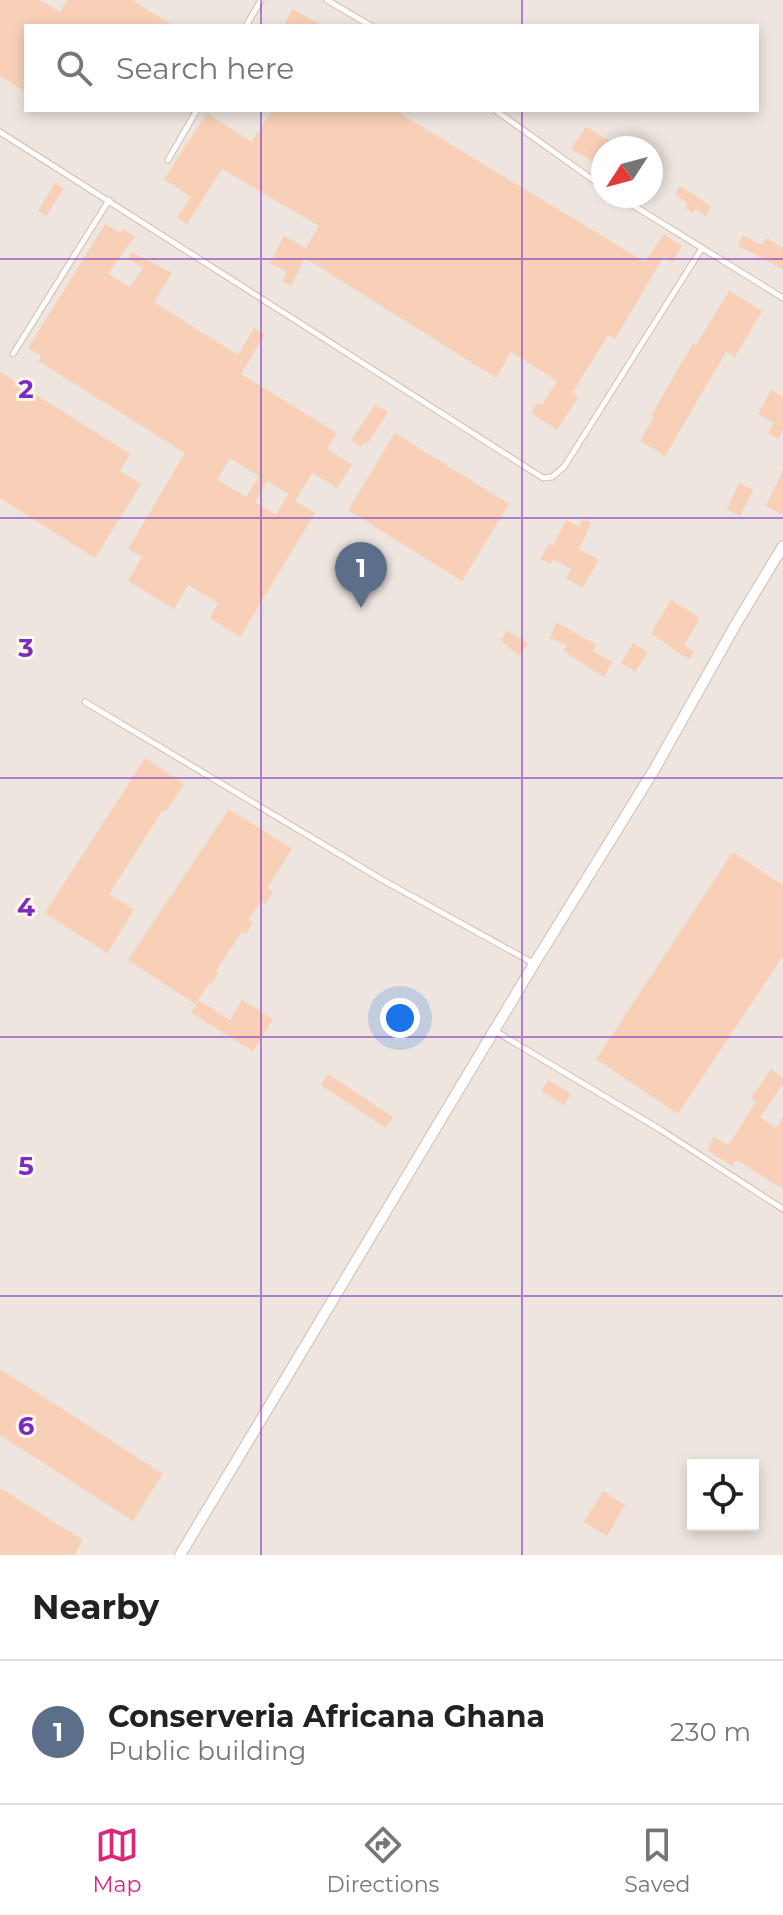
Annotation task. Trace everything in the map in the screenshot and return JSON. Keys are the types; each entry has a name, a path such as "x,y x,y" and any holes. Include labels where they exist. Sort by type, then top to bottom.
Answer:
{"street":[{"path":"180,1555 534,964 654,770 783,546"}],"lane":[{"path":"247,24 261,0"},
{"path":"327,0 368,24"},
{"path":"168,160 196,112"},
{"path":"498,112 591,178"},
{"path":"0,132 543,478 552,477 564,467 702,248"},
{"path":"13,354 109,200"},
{"path":"637,208 783,298"},
{"path":"85,702 381,879 534,964"},
{"path":"494,1031 661,1130 783,1209"}],"shaded area":[{"path":"0,0 783,0 783,1555 0,1555"}],"building":[{"path":"0,0 40,0 60,12 67,0 132,0 170,24 24,24 24,91 0,76"},
{"path":"293,9 319,24 284,24"},
{"path":"272,112 397,112 645,262 664,234 682,246 672,262 664,256 615,339 608,335 572,393 578,397 557,430 531,413 538,402 542,405 557,381 511,352 496,378 305,258 291,286 282,281 287,272 270,263 284,236 306,248 319,226 222,169 187,224 177,218 191,197 164,179 207,113 251,142"},
{"path":"586,127 601,136 591,136 591,160 571,149"},
{"path":"55,183 64,188 46,216 38,211"},
{"path":"680,186 711,206 706,216 695,209 693,213 685,208 687,203 675,194"},
{"path":"105,224 120,233 122,229 135,236 108,274 130,287 143,268 128,259 132,252 172,273 154,302 238,355 254,328 265,334 241,374 337,433 327,449 352,465 337,488 312,473 295,501 315,513 240,637 210,618 218,603 188,585 174,609 128,581 142,557 128,549 185,453 38,361 41,356 28,348","holes":["230,458 259,476 246,497 217,480","267,481 288,494 276,515 255,502"]},
{"path":"743,235 761,245 767,238 783,248 783,269 738,246"},
{"path":"729,291 762,311 735,357 726,352 665,456 640,441 693,343 696,345"},
{"path":"0,372 130,454 120,471 141,484 95,558 0,498"},
{"path":"771,390 783,397 783,430 778,439 768,433 774,423 758,414"},
{"path":"375,405 388,412 367,444 361,447 351,440"},
{"path":"395,433 509,504 462,581 348,510"},
{"path":"783,470 783,515 766,506"},
{"path":"739,483 753,490 740,516 727,509"},
{"path":"583,519 591,523 579,549 599,560 582,588 566,578 571,569 553,559 550,564 540,559 550,543 553,546 566,520 579,527"},
{"path":"671,600 700,618 684,645 694,651 689,660 651,633"},
{"path":"556,622 596,645 593,651 612,662 604,677 563,651 567,645 550,638"},
{"path":"507,631 528,643 520,656 500,640"},
{"path":"633,643 648,652 635,672 621,663"},
{"path":"145,758 184,784 166,811 163,810 109,894 134,910 107,953 45,913"},
{"path":"229,809 292,849 267,888 273,892 265,904 261,901 248,920 253,923 245,934 242,932 215,972 218,974 212,984 210,982 195,1004 128,960"},
{"path":"733,852 783,885 783,956 678,1114 596,1059"},
{"path":"199,1000 230,1020 242,1000 273,1019 253,1051 191,1013"},
{"path":"771,1069 783,1078 783,1084 760,1117 776,1128 783,1116 783,1189 736,1160 732,1166 707,1150 714,1137 728,1145 756,1102 751,1098"},
{"path":"328,1074 393,1117 386,1128 321,1085"},
{"path":"548,1080 571,1094 564,1105 541,1091"},
{"path":"0,1369 163,1474 133,1521 0,1435"},
{"path":"0,1488 83,1540 74,1555 0,1555"},
{"path":"603,1491 625,1505 607,1536 584,1522"}],"place":[{"name":"Conserveria Africana Ghana","path":"361,608"}]}
